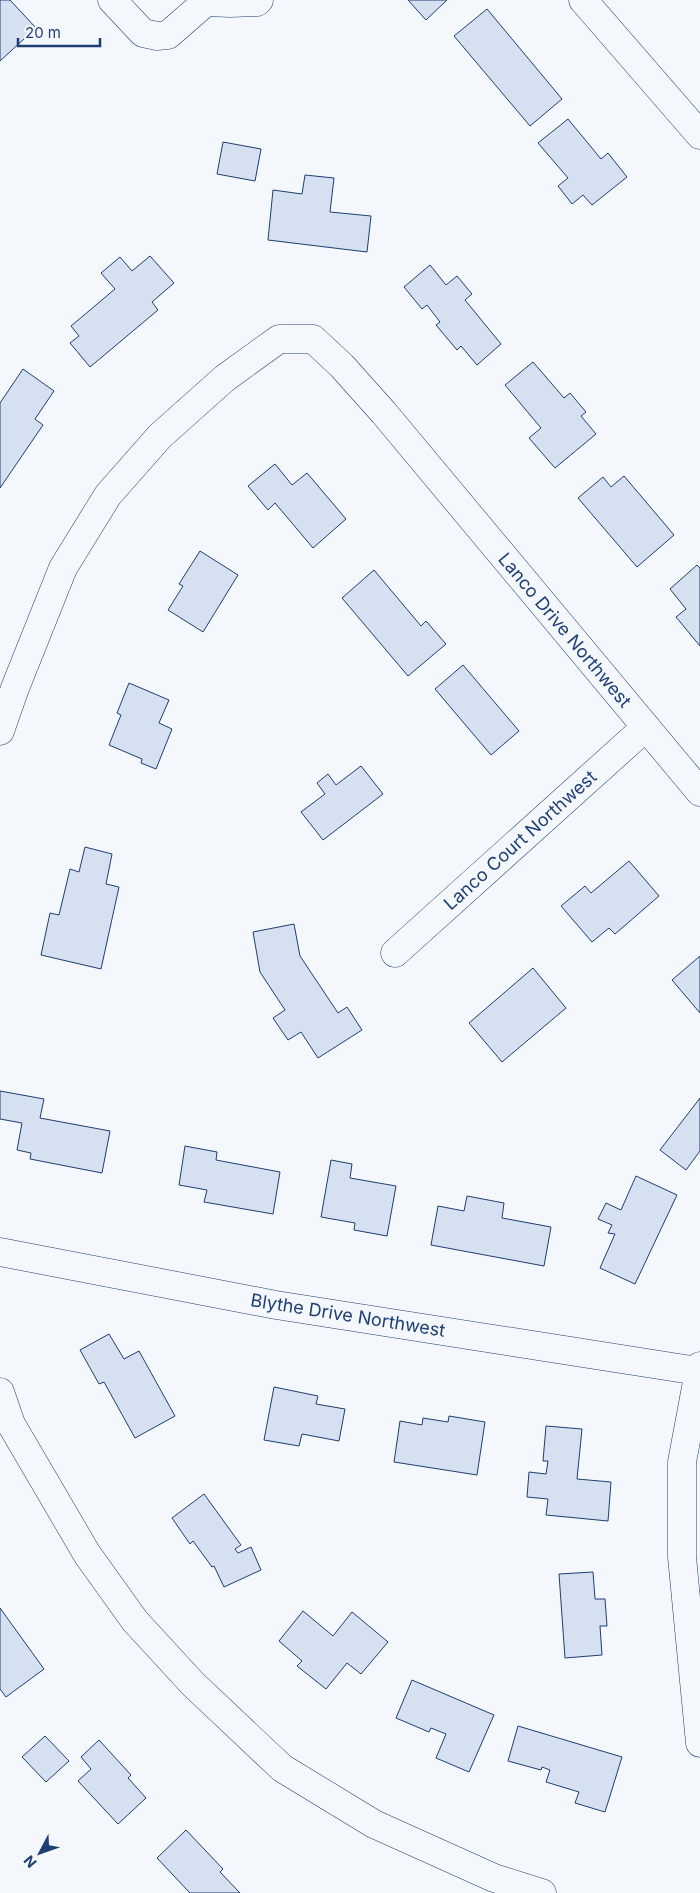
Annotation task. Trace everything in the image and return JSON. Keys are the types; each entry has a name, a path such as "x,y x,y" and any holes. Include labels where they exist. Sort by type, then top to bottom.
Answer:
{"street":[{"path":"112,0 144,33 157,36 168,35 207,1 230,3 256,2 259,0"},
{"path":"583,0 700,135"},
{"name":"Lanco Drive Northwest","path":"0,731 14,688 63,568 108,495 160,436 225,378 279,339 313,339 342,366 430,468 700,792"},
{"name":"Lanco Court Northwest","path":"395,954 646,727"},
{"name":"Blythe Drive Northwest","path":"0,1252 276,1305 699,1369"},
{"path":"699,1369 682,1462 682,1557 700,1743"},
{"path":"0,1392 11,1424 86,1554 134,1621 193,1684 282,1768 374,1824 494,1878 542,1893"}],"building":[{"path":"0,0 10,0 36,28 0,61"},
{"path":"408,0 447,0 426,20"},
{"path":"487,9 562,99 530,126 454,36"},
{"path":"568,119 601,159 608,153 627,177 592,205 583,195 572,204 558,186 568,178 538,143"},
{"path":"223,142 261,149 255,181 217,174"},
{"path":"305,175 334,178 330,212 371,216 367,252 268,240 273,190 302,194"},
{"path":"150,256 174,283 152,302 158,310 90,367 70,343 79,336 71,326 115,289 101,273 120,257 132,271"},
{"path":"430,265 446,285 457,276 472,294 465,300 501,344 477,365 461,346 457,350 436,325 440,322 427,305 422,309 404,287"},
{"path":"533,362 564,398 570,393 586,412 581,416 596,434 555,468 529,438 541,428 505,385"},
{"path":"23,369 54,391 35,419 43,425 0,488 0,403"},
{"path":"275,464 292,485 307,473 346,519 313,548 275,503 268,510 248,486"},
{"path":"624,476 674,535 637,567 578,498 603,477 611,487"},
{"path":"200,551 238,575 203,632 168,610 183,586 179,584"},
{"path":"697,565 700,568 700,646 676,617 686,609 670,589"},
{"path":"374,570 421,626 426,621 446,644 408,676 342,598"},
{"path":"463,665 519,731 491,755 435,689"},
{"path":"129,683 169,700 159,723 172,729 156,769 141,763 142,759 109,745 121,715 117,713"},
{"path":"361,766 383,794 323,840 301,812 325,794 317,783 328,774 336,785"},
{"path":"85,847 112,854 106,884 119,887 101,969 41,955 50,913 59,915 70,869 79,872"},
{"path":"629,861 659,896 615,934 609,928 592,942 561,906 585,886 591,893"},
{"path":"294,924 300,956 338,1013 347,1007 362,1030 318,1058 301,1032 288,1040 273,1018 285,1010 260,972 253,932"},
{"path":"700,956 700,1013 672,980"},
{"path":"533,968 566,1008 502,1062 469,1023"},
{"path":"0,1091 44,1099 40,1118 110,1131 102,1173 30,1159 31,1153 17,1150 22,1123 0,1119"},
{"path":"700,1098 700,1151 686,1170 660,1150"},
{"path":"185,1146 217,1152 216,1160 280,1172 273,1214 204,1202 207,1190 179,1185"},
{"path":"331,1160 352,1164 350,1178 396,1186 387,1236 354,1230 355,1223 321,1217"},
{"path":"636,1176 677,1195 635,1284 600,1268 615,1234 608,1233 612,1225 598,1219 606,1203 621,1210"},
{"path":"467,1196 504,1203 502,1218 551,1227 544,1266 431,1245 438,1206 464,1211"},
{"path":"109,1334 124,1359 139,1351 175,1416 135,1438 104,1382 99,1384 80,1350"},
{"path":"274,1387 318,1396 316,1404 345,1409 339,1441 302,1434 299,1446 264,1440"},
{"path":"449,1416 485,1422 477,1475 394,1462 400,1421 422,1425 423,1418 448,1422"},
{"path":"546,1426 582,1429 577,1479 611,1482 608,1521 546,1515 548,1499 527,1497 529,1472 546,1474 548,1461 543,1461"},
{"path":"204,1494 241,1545 235,1549 238,1553 251,1547 261,1570 224,1587 214,1566 212,1567 193,1541 190,1544 172,1518"},
{"path":"593,1572 595,1599 605,1599 607,1626 600,1626 602,1655 565,1658 559,1574"},
{"path":"0,1608 44,1669 6,1697 0,1689"},
{"path":"303,1611 333,1636 352,1612 388,1642 361,1674 347,1663 326,1689 297,1666 302,1661 279,1641"},
{"path":"412,1680 494,1715 469,1772 436,1758 446,1734 431,1728 429,1732 396,1718"},
{"path":"518,1726 622,1757 605,1812 575,1803 579,1792 546,1782 550,1770 542,1767 541,1770 508,1761"},
{"path":"45,1736 69,1761 46,1782 22,1757"},
{"path":"99,1740 131,1775 128,1778 146,1798 118,1824 78,1781 91,1769 81,1757"},
{"path":"186,1830 223,1869 220,1872 240,1893 190,1893 157,1858"}]}
